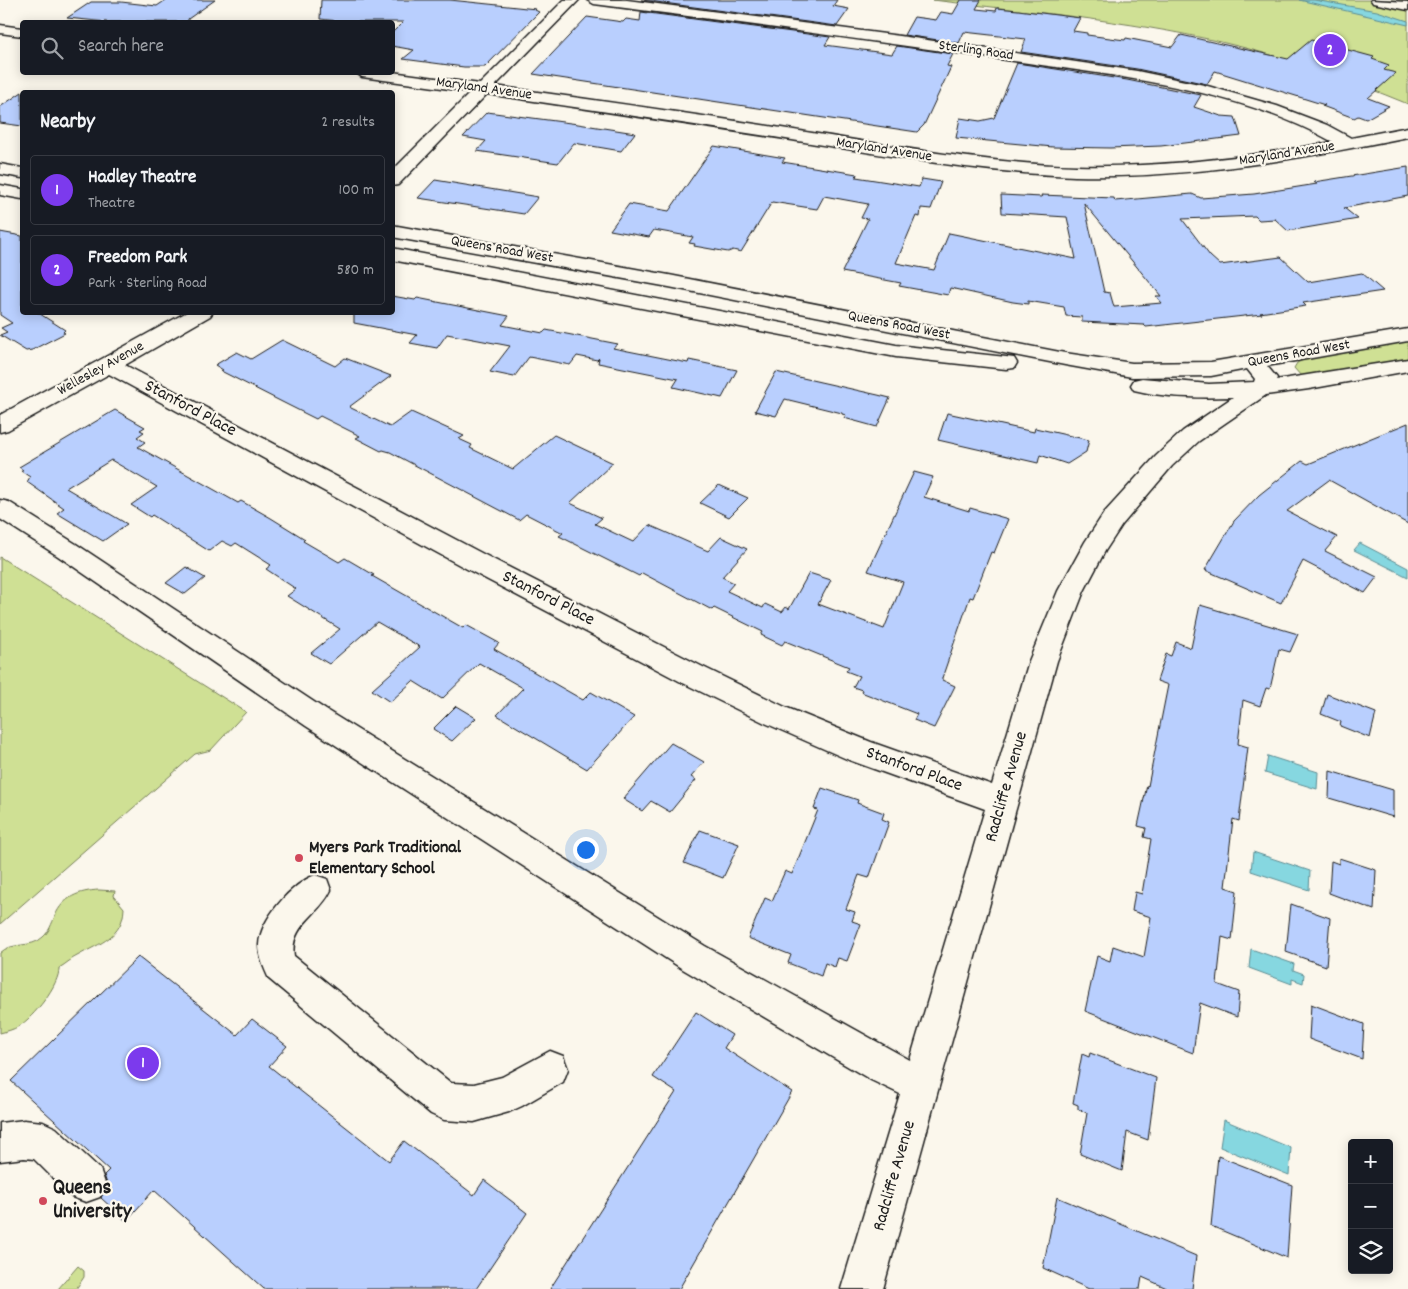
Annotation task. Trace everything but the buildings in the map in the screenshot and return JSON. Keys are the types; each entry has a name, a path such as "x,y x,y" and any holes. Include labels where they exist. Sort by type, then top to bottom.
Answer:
{"street":[{"path":"395,178 572,0"},
{"name":"Sterling Road","path":"594,0 862,35 1143,76 1203,89 1259,106 1320,128 1348,144"},
{"path":"1378,0 1408,6"},
{"path":"0,29 20,32"},
{"name":"Maryland Avenue","path":"384,75 953,160 1038,169 1123,170 1209,166 1348,144 1408,132"},
{"path":"0,169 20,173"},
{"path":"0,190 20,194"},
{"name":"Queens Road West","path":"395,232 687,284 1110,367 1144,371 1211,369 1314,382 1408,365"},
{"name":"Queens Road West","path":"395,255 896,351 1018,364 1175,390 1224,391 1258,376 1408,335"},
{"name":"Wellesley Avenue","path":"0,426 198,315"},
{"name":"Stanford Place","path":"108,365 476,562 691,674 775,715 860,751 1001,801"},
{"name":"Radcliffe Avenue","path":"862,1289 953,978 1001,801 1050,640 1071,591 1090,554 1113,519 1164,461 1201,429 1239,402 1258,376"},
{"path":"1175,390 1190,397 1201,410 1205,421 1201,429"},
{"path":"0,508 67,550 316,718 693,957 884,1067 921,1085"},
{"path":"315,890 288,918 276,936 275,955 281,967 444,1101 474,1104 509,1093 550,1069"},
{"path":"0,1142 24,1139 43,1141 86,1183"}],"green space":[{"path":"933,0 1408,0 1408,104 1316,69 1186,34 1114,22"},
{"path":"1408,341 1408,359 1301,376 1294,368 1297,363 1305,359"},
{"path":"0,557 246,712 211,750 195,754 0,924"},
{"path":"99,890 115,891 114,896 124,908 120,926 102,943 59,968 55,983 45,1000 31,1016 19,1026 0,1033 0,953 10,947 38,941 47,933 62,904 72,896"},
{"path":"78,1266 84,1271 84,1277 76,1289 58,1289"}],"water":[{"path":"1299,0 1314,0 1377,11 1408,21 1408,25"},
{"path":"1360,543 1408,568 1408,577 1354,550"},
{"path":"1268,756 1318,772 1317,789 1265,773"},
{"path":"1253,852 1310,871 1309,890 1251,871"},
{"path":"1251,949 1294,964 1293,970 1304,974 1303,983 1292,979 1292,984 1249,968"},
{"path":"1224,1120 1291,1148 1289,1175 1220,1147"}],"place":[{"name":"Freedom Park","path":"1330,50"},
{"name":"Myers Park Traditional Elementary School","path":"299,858"},
{"name":"Hadley Theatre","path":"143,1063"},
{"name":"Queens University","path":"43,1201"}]}
